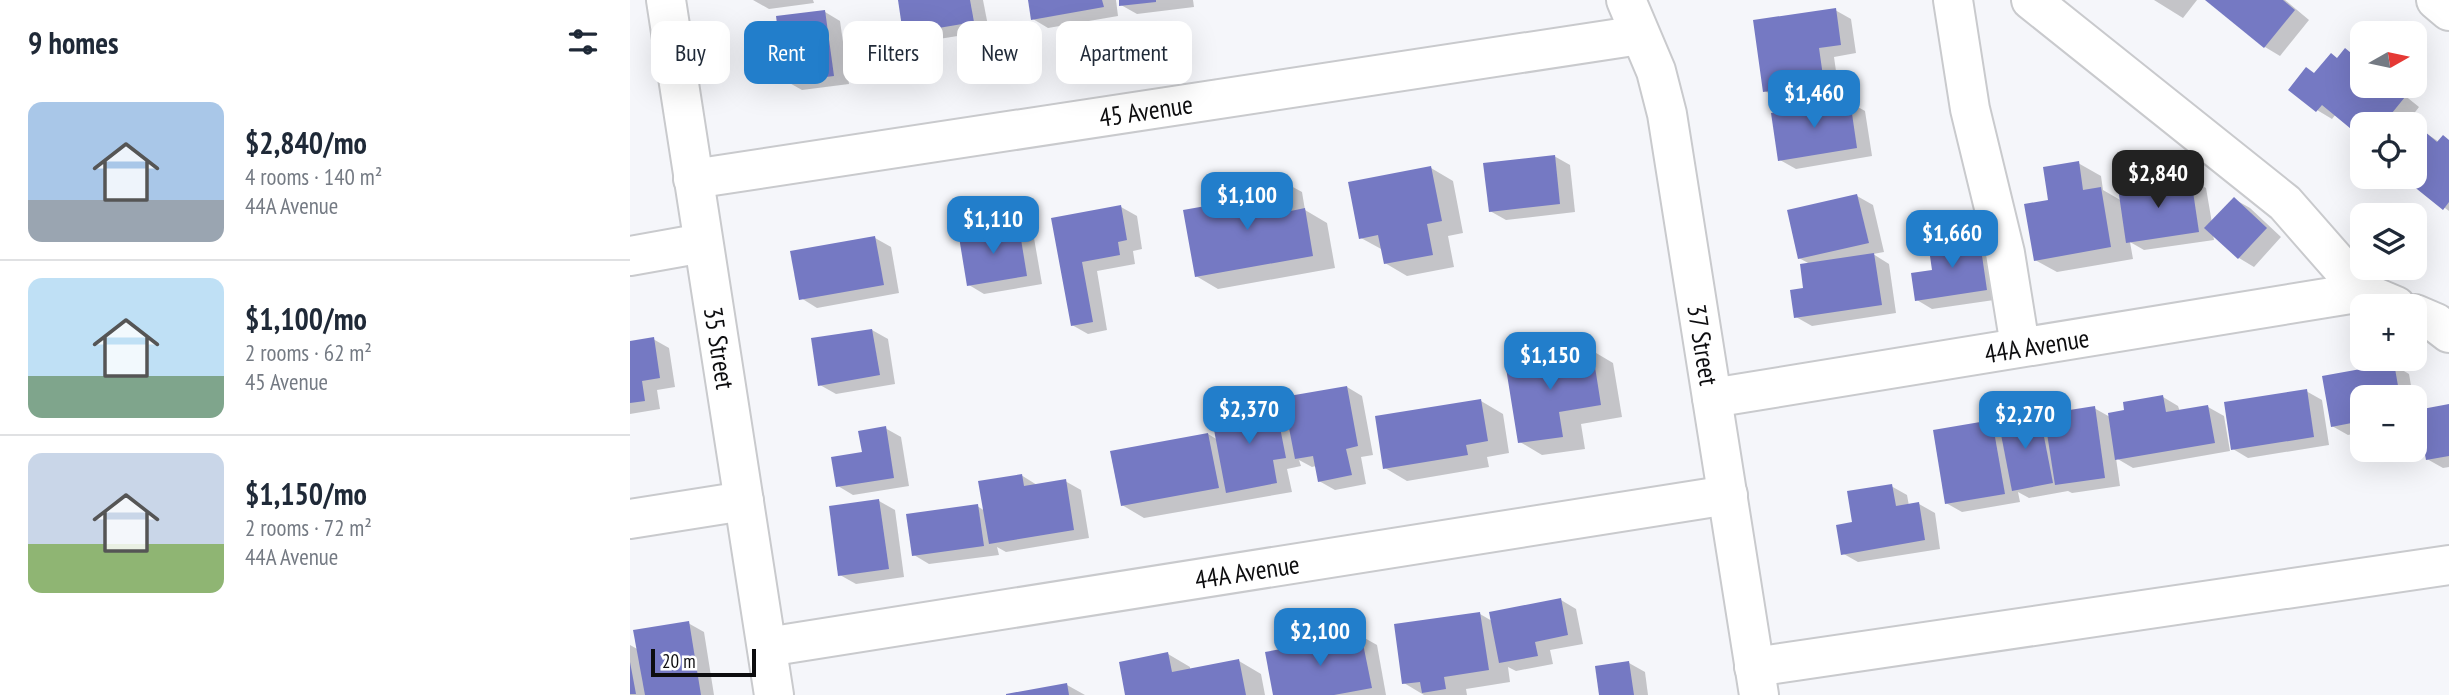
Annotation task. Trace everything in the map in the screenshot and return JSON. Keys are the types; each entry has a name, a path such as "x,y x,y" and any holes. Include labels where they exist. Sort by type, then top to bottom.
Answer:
{"street":[{"name":"35 Street","path":"666,0 774,695"},
{"name":"37 Street","path":"1626,0 1656,71 1667,114 1756,681"},
{"path":"1953,0 1970,109 2005,253 2020,346"},
{"path":"2031,0 2285,203 2374,294"},
{"path":"2436,0 2449,11"},
{"name":"45 Avenue","path":"693,179 1640,35"},
{"path":"630,256 703,243"},
{"name":"44A Avenue","path":"1712,398 2020,346 2350,303"},
{"path":"2427,319 2449,333"},
{"name":"44A Avenue","path":"766,647 1728,495"},
{"path":"630,519 744,501"},
{"path":"1756,681 2449,565"}],"building":[{"path":"898,0 970,0 974,21 957,21 957,25 943,27 943,21 901,21"},
{"path":"1028,0 1102,0 1104,7 1031,20"},
{"path":"1119,0 1156,0 1156,2 1119,6"},
{"path":"2205,0 2283,0 2295,10 2264,48"},
{"path":"1836,8 1841,45 1819,48 1824,83 1763,92 1753,20"},
{"path":"825,10 826,21 777,21 776,16"},
{"path":"829,39 834,76 829,77"},
{"path":"2345,48 2350,52 2350,98 2404,98 2393,112 2350,112 2350,128 2322,105 2316,112 2288,90 2306,67 2314,73 2331,53 2337,58"},
{"path":"1850,100 1857,148 1778,161 1771,113"},
{"path":"2427,134 2437,142 2443,135 2449,140 2449,202 2443,210 2417,189 2427,189"},
{"path":"1555,155 1560,204 1489,212 1483,163"},
{"path":"2079,161 2083,190 2101,187 2111,247 2034,261 2024,204 2048,200 2043,167"},
{"path":"1431,166 1442,221 1427,224 1433,255 1384,264 1378,235 1359,239 1348,182"},
{"path":"1280,178 1286,212 1305,208 1313,256 1195,277 1183,210 1257,197 1255,183"},
{"path":"2191,178 2199,232 2126,243 2118,188"},
{"path":"1857,194 1869,243 1798,259 1787,210"},
{"path":"2234,197 2267,228 2238,259 2204,228"},
{"path":"1121,205 1127,240 1118,242 1120,255 1082,262 1093,322 1071,326 1051,218"},
{"path":"1019,227 1027,276 967,286 959,237"},
{"path":"1979,235 1987,290 1915,301 1911,273 1932,270 1928,242"},
{"path":"875,236 884,285 799,300 790,251"},
{"path":"1874,253 1882,305 1794,318 1790,290 1803,288 1800,264"},
{"path":"872,329 880,375 818,386 811,338"},
{"path":"654,337 660,378 642,381 645,401 630,403 630,341"},
{"path":"1592,348 1601,405 1559,412 1563,437 1518,443 1505,362"},
{"path":"2350,371 2395,371 2398,385 2350,385 2350,423 2331,427 2322,376"},
{"path":"1347,386 1358,446 1346,449 1352,475 1318,482 1313,456 1295,459 1283,397"},
{"path":"2307,389 2314,437 2231,450 2224,402"},
{"path":"2163,395 2166,412 2208,405 2215,443 2115,460 2108,413 2124,410 2123,402"},
{"path":"1481,399 1488,441 1466,445 1468,455 1383,469 1375,416"},
{"path":"1275,402 1286,458 1273,460 1277,483 1226,493 1211,414"},
{"path":"2449,404 2449,456 2427,460 2427,408"},
{"path":"2095,406 2105,478 2055,485 2044,414"},
{"path":"2039,411 2053,483 2012,491 1998,419"},
{"path":"1992,420 2005,494 1945,504 1933,430"},
{"path":"886,426 894,478 836,487 831,457 862,452 858,431"},
{"path":"1208,433 1219,488 1121,506 1110,451"},
{"path":"1022,474 1024,486 1066,479 1074,530 989,544 978,481"},
{"path":"1892,484 1896,506 1919,502 1925,540 1841,555 1836,525 1852,522 1847,491"},
{"path":"879,499 889,569 838,576 829,506"},
{"path":"978,504 984,546 912,556 906,514"},
{"path":"1561,598 1568,635 1535,642 1538,656 1499,663 1489,612"},
{"path":"1480,612 1489,670 1444,677 1446,689 1422,693 1420,682 1402,684 1394,624"},
{"path":"689,621 701,695 645,695 633,630"},
{"path":"1361,634 1372,688 1334,695 1273,695 1265,652"},
{"path":"1168,652 1172,672 1239,659 1246,695 1125,695 1119,662"},
{"path":"1629,661 1634,695 1599,695 1595,666"},
{"path":"630,662 636,694 630,694"},
{"path":"1067,683 1069,695 1006,695 1006,694"}]}
